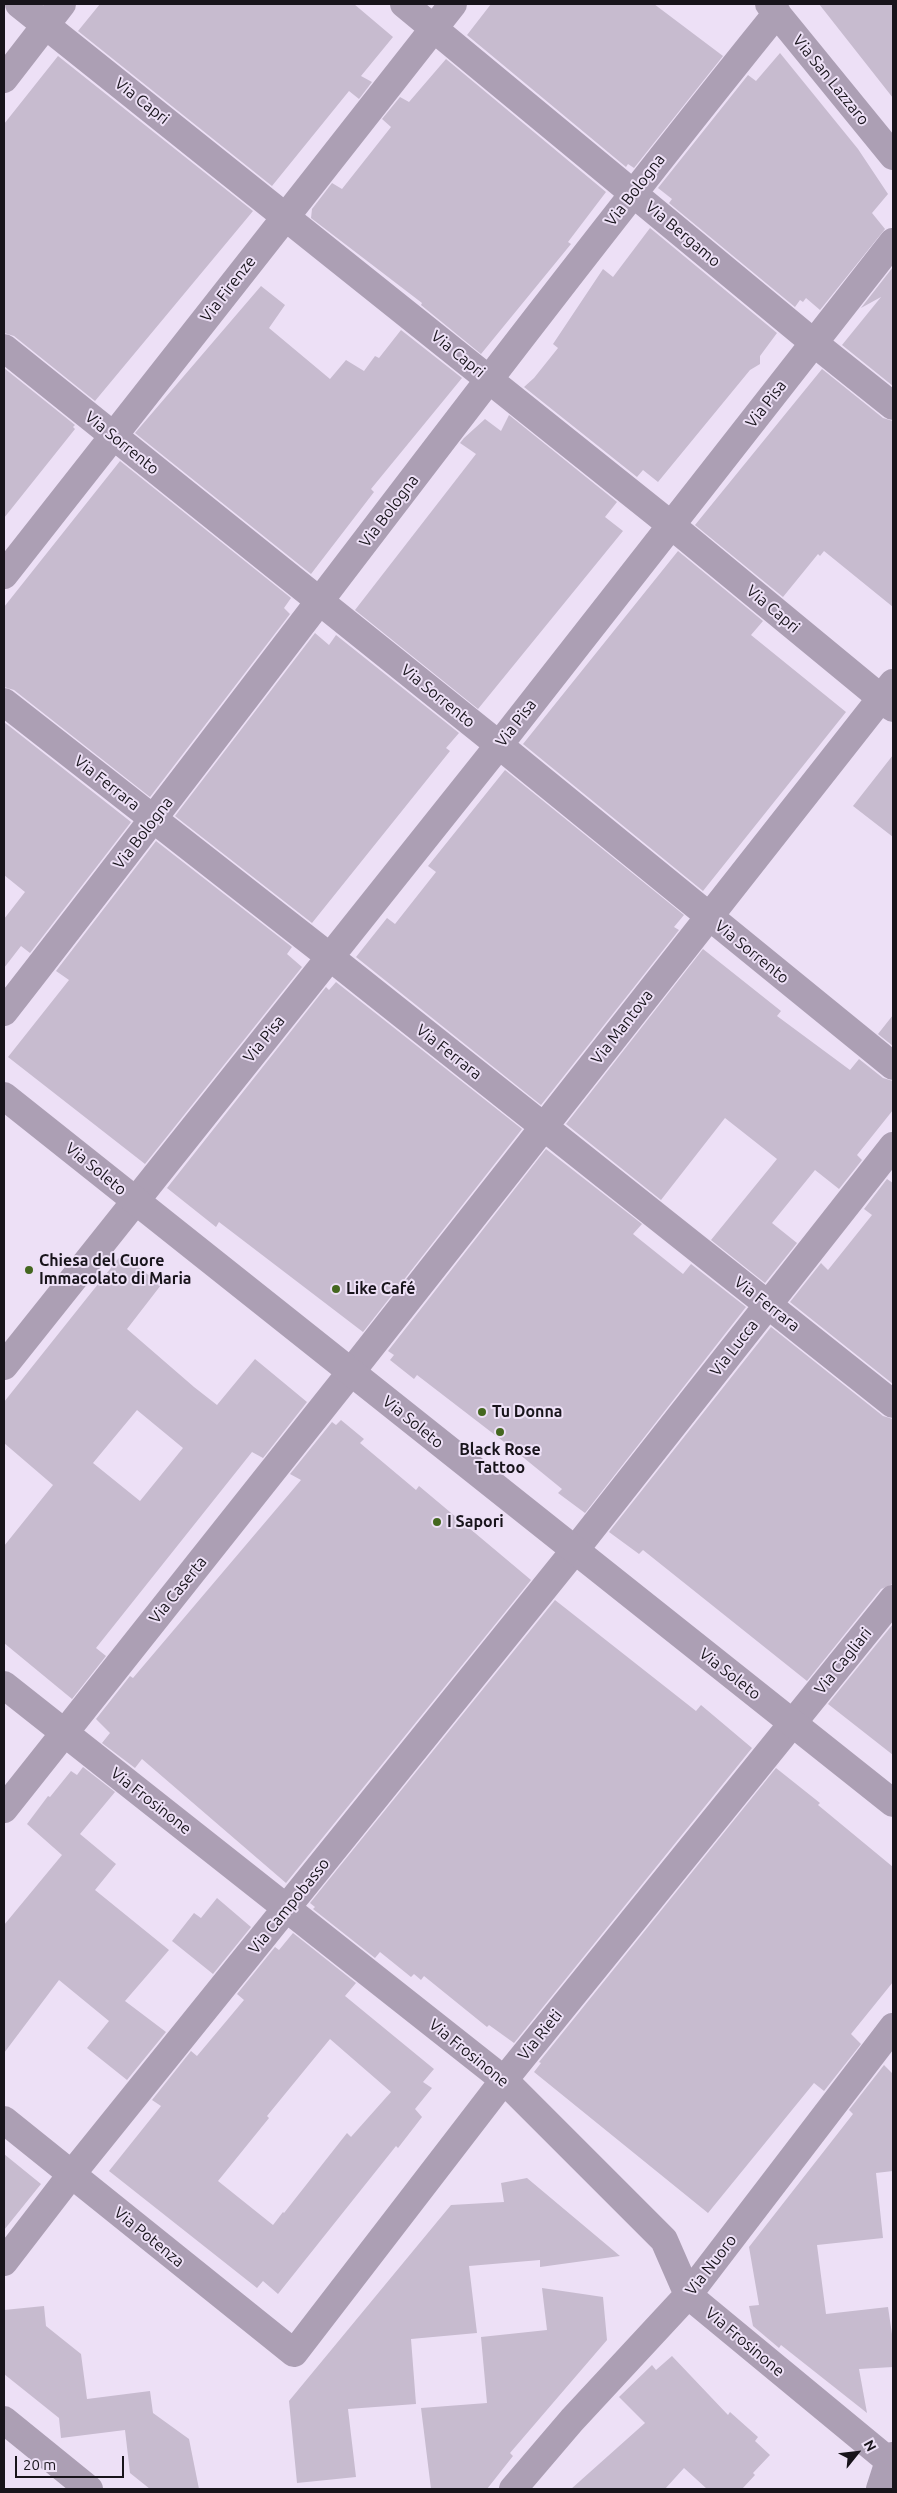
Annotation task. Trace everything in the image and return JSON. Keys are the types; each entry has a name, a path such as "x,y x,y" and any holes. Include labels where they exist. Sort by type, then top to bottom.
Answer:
{"street":[{"name":"Via Capri","path":"19,4 54,14 286,215 671,525 889,696"},
{"name":"Via Bergamo","path":"404,4 814,343 893,406"},
{"name":"Via Firenze","path":"4,575 433,27 453,4"},
{"name":"Via San Lazzaro","path":"773,8 893,156"},
{"name":"Via Bologna","path":"4,1012 321,602 489,378 773,8"},
{"path":"4,79 54,14"},
{"name":"Via Pisa","path":"4,1366 499,745 893,242"},
{"name":"Via Sorrento","path":"4,348 499,745 893,1066"},
{"name":"Via Mantova","path":"351,1372 709,916 889,696"},
{"name":"Via Ferrara","path":"4,702 330,957 893,1404"},
{"name":"Via Soleto","path":"4,1096 893,1803"},
{"name":"Via Lucca","path":"575,1550 893,1146"},
{"name":"Via Caserta","path":"4,1809 351,1372"},
{"name":"Via Campobasso","path":"4,2262 71,2175 575,1550"},
{"name":"Via Cagliari","path":"792,1723 893,1599"},
{"name":"Via Frosinone","path":"4,1685 504,2080 664,2240 688,2295 891,2459"},
{"name":"Via Rieti","path":"294,2353 504,2080 792,1723"},
{"name":"Via Nuoro","path":"513,2489 572,2420 688,2295 893,2027"},
{"name":"Via Potenza","path":"4,2120 294,2353"},
{"path":"4,2420 89,2489"},
{"path":"880,2489 891,2459"}],"building":[{"path":"100,4 354,4 393,37 361,76 372,82 359,99 349,91 272,186 78,31"},
{"path":"491,4 654,4 723,56 634,168 628,164 626,167 467,35"},
{"path":"819,4 893,4 893,98"},
{"path":"780,53 858,149 888,194 872,213 885,229 820,310 806,298 803,302 800,300 795,307 669,203 672,199 658,188 748,75 756,81"},
{"path":"58,56 253,211 95,401 14,336 4,333 4,124"},
{"path":"446,59 606,192 568,242 571,244 481,354 421,305 422,303 311,218 312,209 332,183 342,189 391,127 382,119 400,97 409,102"},
{"path":"650,228 777,333 760,356 760,364 750,370 658,482 643,470 637,477 524,387 534,378 558,348 553,344 603,269 613,277"},
{"path":"893,267 893,386 842,345 881,297 861,308"},
{"path":"261,286 285,305 269,328 330,379 346,360 364,371 375,356 379,358 401,330 462,378 371,489 374,492 311,574 135,433"},
{"path":"4,368 75,425 73,427 75,429 4,518"},
{"path":"822,369 883,418 893,421 893,607 824,551 820,556 818,554 783,597 695,525"},
{"path":"509,415 617,502 605,517 623,531 478,709 355,610 476,454 460,443 485,419 501,431"},
{"path":"120,461 291,598 284,608 290,614 150,797 14,690 4,687 4,607"},
{"path":"678,551 763,621 751,635 846,712 703,891 523,744"},
{"path":"315,633 329,645 336,635 459,733 446,748 450,751 312,923 175,816"},
{"path":"4,722 131,822 30,953 21,946 4,968 4,919 25,892 4,875"},
{"path":"893,755 893,837 853,806"},
{"path":"505,770 684,915 674,927 679,930 541,1105 356,957 387,918 395,924 436,872 428,866"},
{"path":"156,841 292,947 287,954 302,967 145,1164 8,1057 69,980 56,971"},
{"path":"703,949 781,1011 777,1016 850,1070 859,1059 883,1078 893,1081 893,1110 857,1155 862,1160 839,1189 815,1170 772,1223 797,1243 765,1283 711,1240 777,1159 725,1118 661,1200 566,1124"},
{"path":"336,982 522,1129 363,1332 219,1222 216,1227 167,1188 326,987 329,990"},
{"path":"893,1015 893,1046 878,1034"},
{"path":"546,1149 642,1224 633,1234 683,1274 691,1264 746,1307 585,1513 558,1493 562,1489 508,1445 417,1375 414,1379 390,1360 394,1355 388,1351"},
{"path":"887,1179 893,1183 893,1384 790,1302 821,1263 828,1270 872,1215 864,1209"},
{"path":"122,1254 161,1285 127,1329 194,1387 217,1405 255,1359 307,1402 263,1458 252,1452 96,1648 106,1656 72,1699 4,1643 4,1546 53,1485 4,1443 4,1402","holes":["137,1410 183,1448 140,1501 93,1463"]},
{"path":"771,1327 883,1416 893,1419 893,1584 881,1589 807,1681 643,1550 639,1554 609,1532"},
{"path":"341,1420 364,1439 360,1443 416,1490 419,1486 531,1580 286,1883 142,1759 135,1768 102,1743 110,1733 96,1719 130,1676 133,1678 301,1480 290,1474 332,1422 336,1425"},
{"path":"555,1600 696,1711 701,1705 752,1748 514,2043 489,2025 487,2027 424,1976 421,1980 414,1974 411,1977 380,1952 375,1958 313,1909 315,1907 310,1903"},
{"path":"893,1624 893,1755 828,1704"},
{"path":"83,1767 115,1792 80,1834 116,1864 95,1890 169,1950 125,2001 166,2032 127,2080 87,2048 109,2021 59,1980 4,2053 4,1925 62,1855 27,1824 48,1796 50,1797 71,1771 77,1775"},
{"path":"776,1768 820,1803 818,1805 893,1867 893,1982 851,2034 861,2044 824,2091 814,2083 708,2213 534,2072 541,2063 539,2062"},
{"path":"217,1898 251,1927 213,1974 172,1941 194,1913 201,1918"},
{"path":"293,1933 356,1983 345,1996 434,2069 423,2082 432,2088 415,2109 422,2117 398,2148 396,2146 278,2294 263,2281 257,2288 109,2171 161,2106 152,2100 191,2051 197,2056 244,2000 237,1994 275,1947 279,1950","holes":["330,2039 391,2092 351,2137 347,2133 273,2225 218,2181 269,2118 267,2116"]},
{"path":"884,2065 893,2074 893,2171 876,2173 883,2238 817,2245 826,2314 888,2307 893,2341 893,2367 859,2369 867,2413 781,2345 779,2348 753,2326 749,2306 759,2305 749,2247 853,2114 849,2110"},
{"path":"4,2154 41,2184 4,2230"},
{"path":"527,2178 620,2256 540,2267 540,2260 469,2266 477,2333 411,2339 416,2404 348,2409 356,2477 297,2483 289,2401 451,2205 504,2202 501,2183"},
{"path":"542,2288 603,2297 607,2340 510,2453 513,2456 487,2489 431,2489 421,2408 487,2403 481,2337 547,2330"},
{"path":"44,2306 46,2326 81,2354 87,2399 150,2391 153,2413 189,2439 199,2489 150,2489 130,2473 125,2430 61,2438 59,2418 4,2374 4,2310"},
{"path":"672,2356 728,2415 730,2412 758,2437 755,2441 770,2455 753,2473 755,2475 742,2489 707,2489 684,2468 665,2489 571,2489 645,2423 619,2397 652,2365 656,2370"}],"place":[{"name":"Chiesa del Cuore Immacolato di Maria","path":"29,1270"},
{"name":"Like Café","path":"336,1289"},
{"name":"Tu Donna","path":"482,1412"},
{"name":"Black Rose Tattoo","path":"500,1432"},
{"name":"I Sapori","path":"437,1522"}]}
